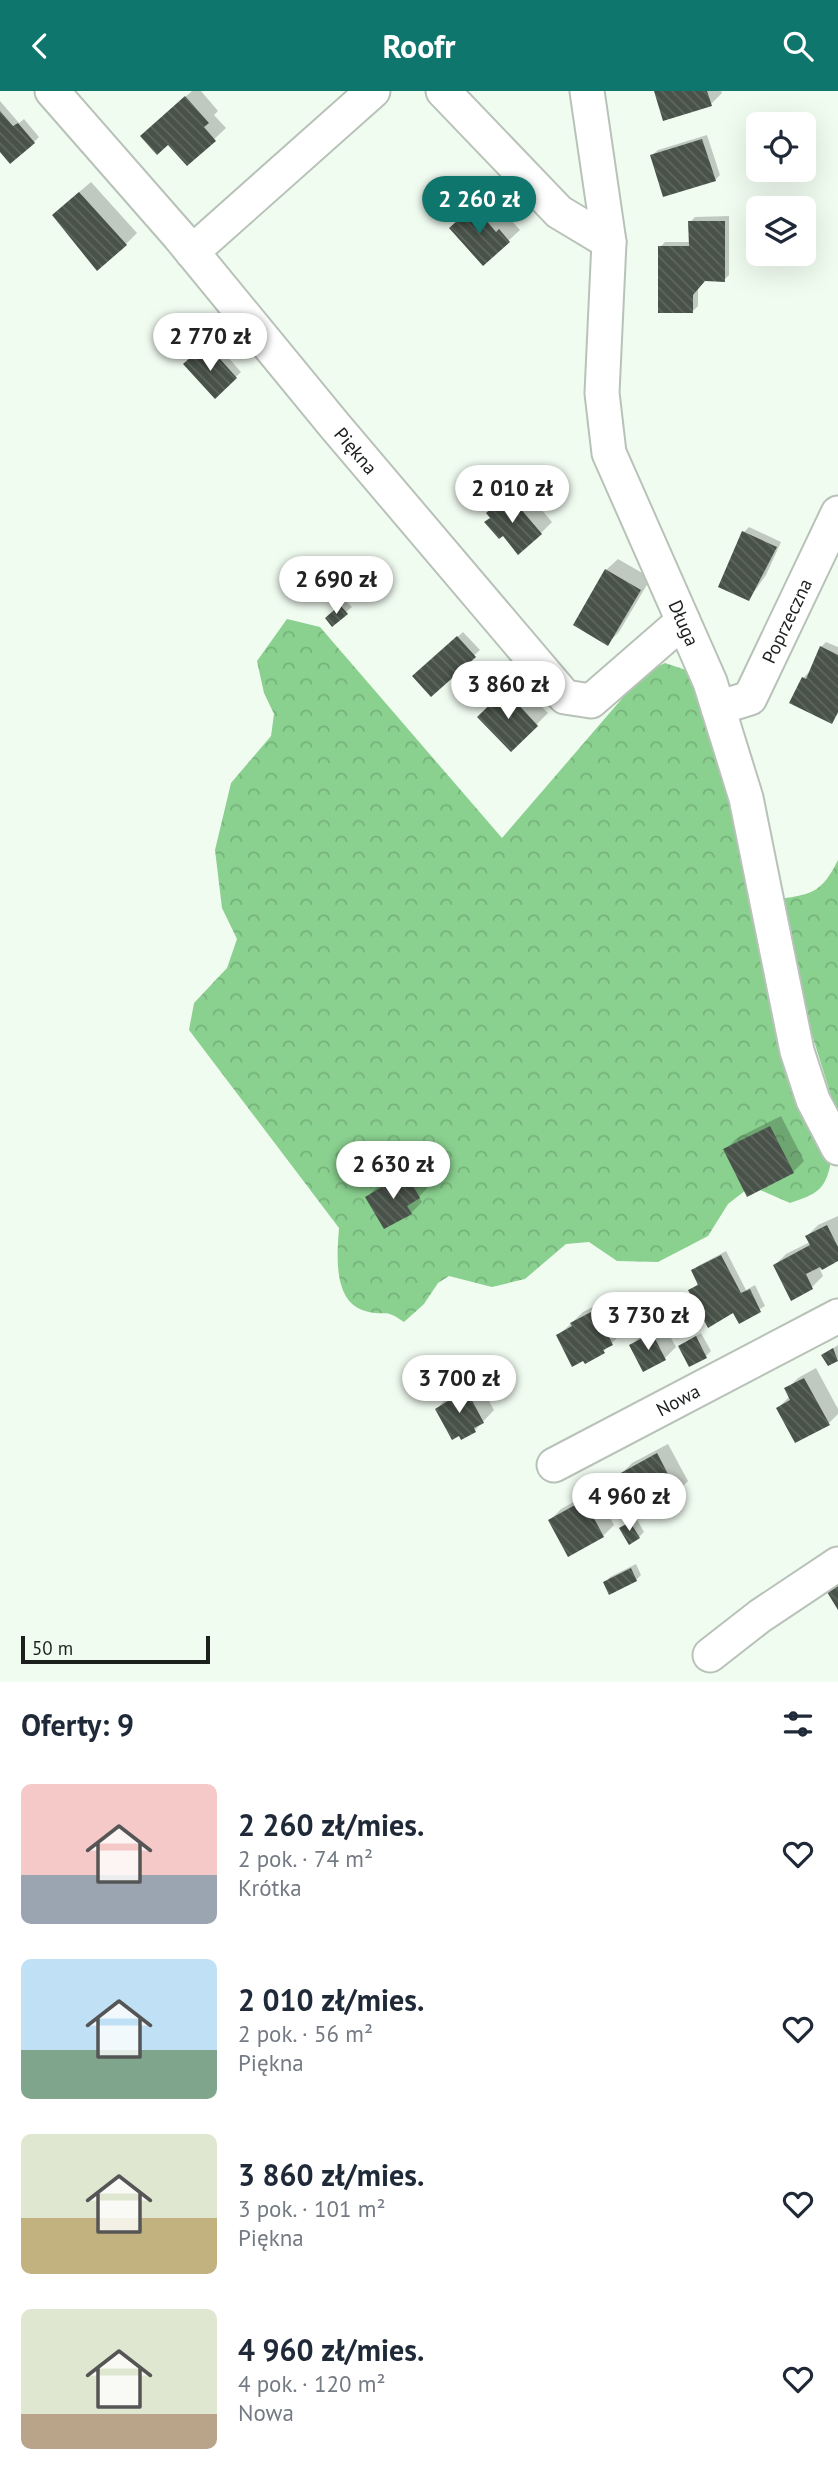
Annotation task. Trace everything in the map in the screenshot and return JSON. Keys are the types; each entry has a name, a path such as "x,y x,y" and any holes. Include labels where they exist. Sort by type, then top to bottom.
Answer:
{"street":[{"name":"Piękna","path":"52,91 192,252 344,437 565,697 591,701 683,621"},
{"path":"192,252 373,91"},
{"path":"443,91 559,212 609,242"},
{"name":"Długa","path":"587,91 609,242 602,393 609,453 710,682 746,798 796,1051 813,1100 838,1148"},
{"name":"Poprzeczna","path":"718,708 750,698 838,513"},
{"name":"Nowa","path":"554,1465 838,1316"},
{"path":"710,1655 760,1616 838,1564"}],"green space":[{"path":"287,619 320,627 502,838 644,673 665,663 692,672 703,694 831,1161 826,1179 819,1189 790,1203 760,1190 746,1190 728,1204 708,1236 658,1262 617,1261 589,1242 566,1244 525,1279 492,1287 449,1276 438,1283 424,1304 404,1322 389,1314 369,1312 348,1300 339,1277 339,1228 189,1030 194,1003 227,968 237,939 222,908 215,850 231,783 271,736 274,714 264,693 257,661"},
{"path":"838,860 836,1112 805,1012 780,899 815,890 827,879"}],"building":[{"path":"654,91 707,91 712,106 663,121"},
{"path":"185,96 209,123 204,127 216,141 187,166 168,145 157,155 140,136"},
{"path":"0,111 13,126 18,123 35,143 10,164 0,152"},
{"path":"702,139 716,181 663,197 650,155"},
{"path":"79,192 127,245 97,271 52,215"},
{"path":"474,206 496,232 499,229 510,242 483,266 449,228"},
{"path":"688,221 725,221 725,282 705,281 693,295 693,313 658,313 658,246 689,246"},
{"path":"202,347 216,362 220,359 237,378 215,399 183,364"},
{"path":"508,494 542,534 518,555 503,536 499,539 484,522 490,518 486,513"},
{"path":"742,531 777,547 749,601 718,587"},
{"path":"605,569 641,590 608,646 573,625"},
{"path":"340,605 348,614 332,627 325,618"},
{"path":"457,636 476,657 431,697 412,676"},
{"path":"820,646 838,655 838,712 832,724 789,703 802,677 806,679"},
{"path":"505,690 538,726 511,752 477,717"},
{"path":"770,1126 794,1173 747,1197 723,1149"},
{"path":"406,1173 420,1198 407,1206 412,1214 384,1229 365,1197"},
{"path":"827,1225 838,1247 838,1261 822,1270 820,1267 806,1274 813,1289 791,1301 773,1265 810,1245 805,1236"},
{"path":"721,1255 741,1293 750,1289 761,1312 739,1324 733,1313 708,1328 688,1290 698,1285 691,1270"},
{"path":"591,1312 592,1315 597,1313 613,1345 603,1350 605,1353 585,1364 583,1361 572,1367 556,1335 572,1326 570,1323"},
{"path":"652,1333 666,1360 643,1372 629,1345"},
{"path":"696,1336 707,1358 689,1367 678,1346"},
{"path":"833,1348 838,1361 828,1366 821,1355"},
{"path":"804,1378 830,1425 795,1443 776,1408 790,1400 784,1388"},
{"path":"459,1387 462,1393 467,1391 484,1423 474,1428 476,1432 461,1440 459,1436 452,1440 435,1409 448,1401 445,1394"},
{"path":"657,1453 678,1493 640,1513 619,1474"},
{"path":"584,1500 604,1537 568,1557 548,1520"},
{"path":"630,1522 640,1538 629,1545 619,1528"},
{"path":"631,1568 637,1581 609,1595 603,1582"},
{"path":"838,1586 838,1610 827,1592"}]}
